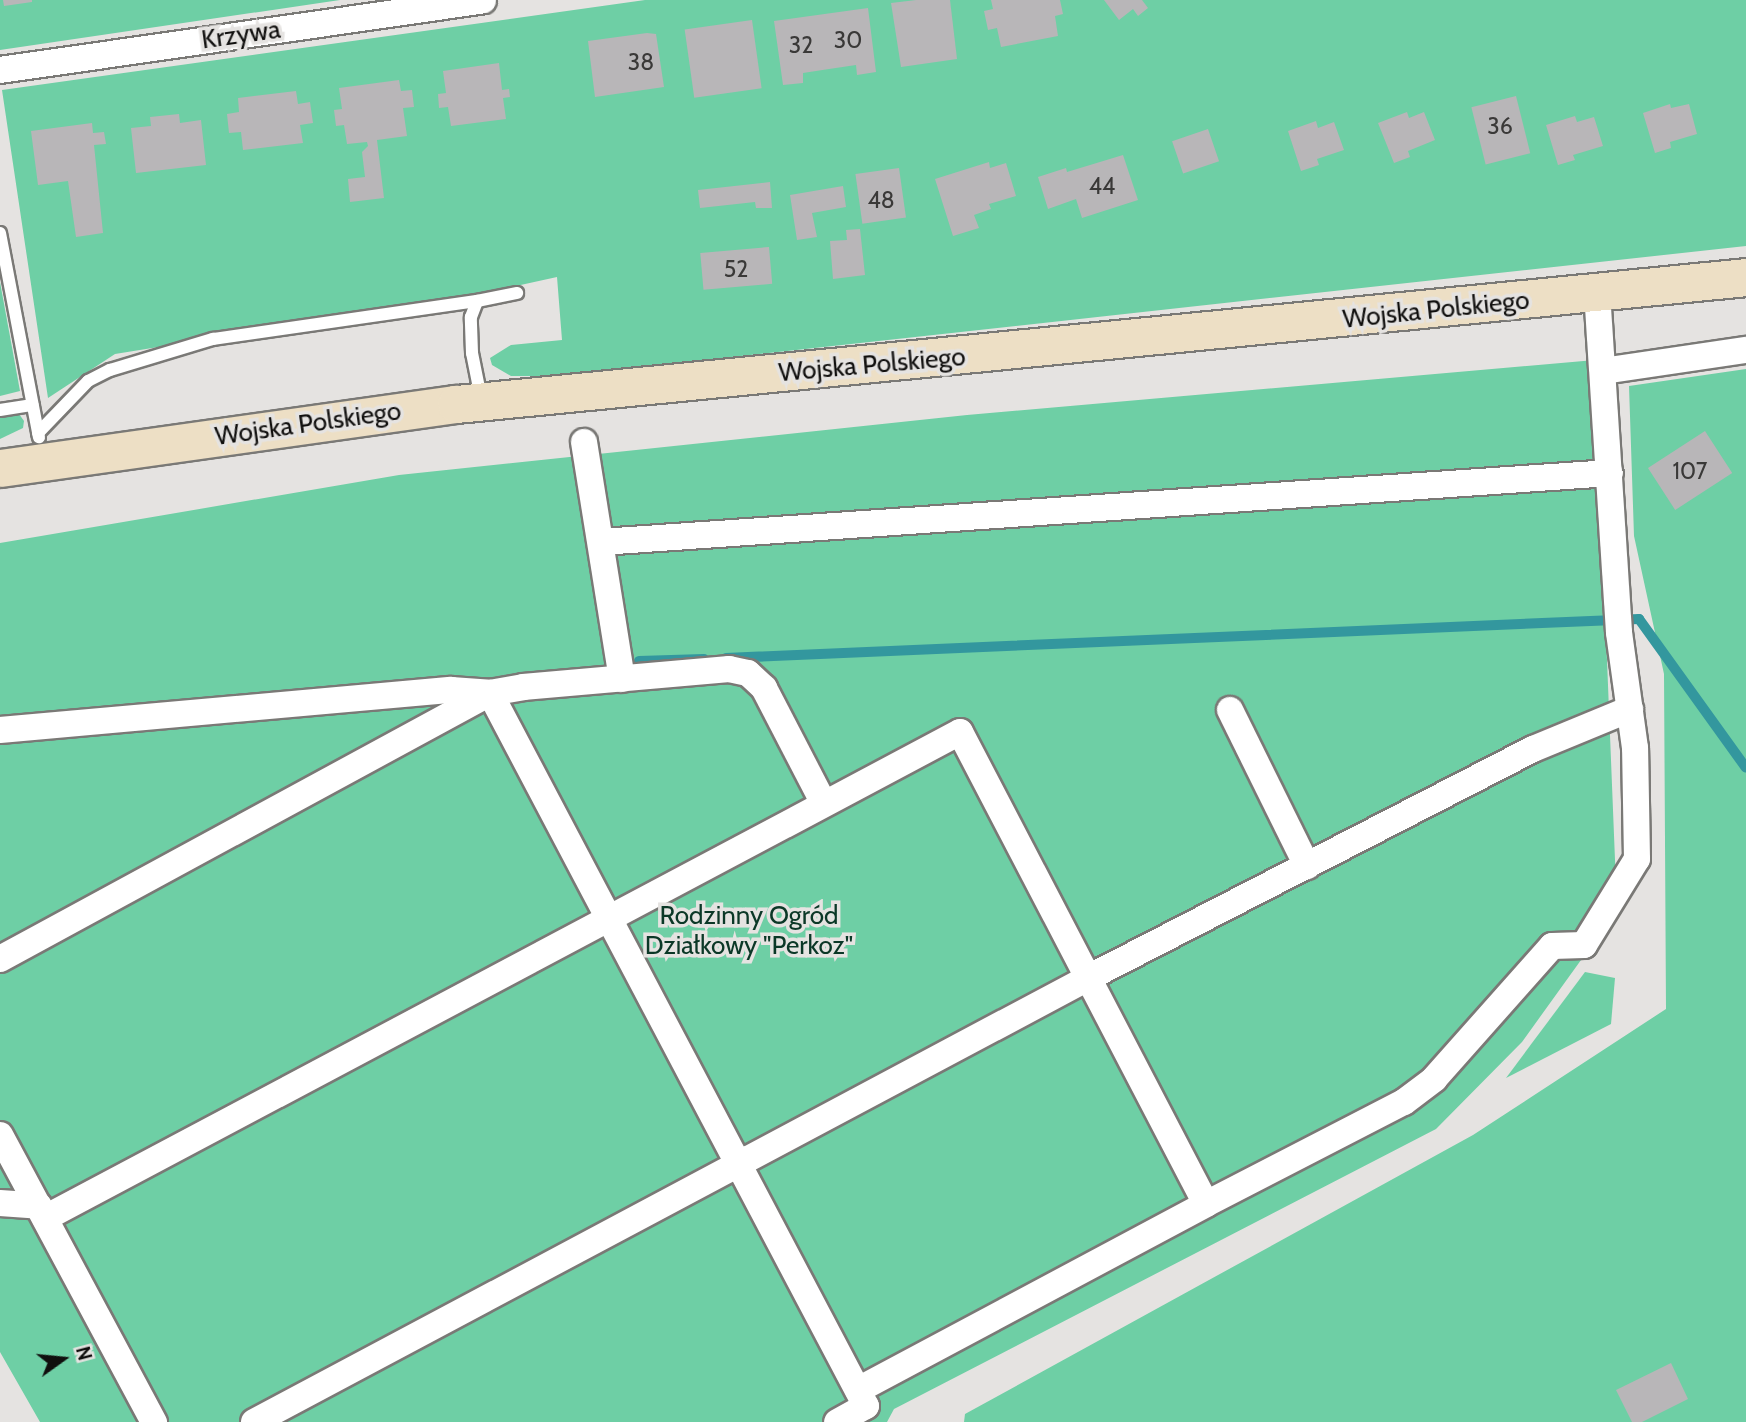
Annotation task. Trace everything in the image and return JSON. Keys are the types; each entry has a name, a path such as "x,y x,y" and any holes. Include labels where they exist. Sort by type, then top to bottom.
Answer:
{"street":[{"name":"Krzywa","path":"0,70 483,0"},
{"name":"Wojska Polskiego","path":"0,468 41,447 1597,294 1746,277"},
{"path":"858,1390 1206,1204 1404,1102 1434,1079 1552,946 1584,944 1637,859 1635,748 1619,619 1597,294"},
{"path":"1602,371 1746,350"},
{"path":"584,442 622,679"},
{"path":"601,542 1610,473"},
{"path":"0,730 451,690 489,693 729,669 748,673 764,688 823,802"},
{"path":"489,693 866,1406 837,1422"},
{"path":"0,959 489,693"},
{"path":"254,1422 1086,979 1533,748 1630,709"},
{"path":"1230,710 1307,866"},
{"path":"0,1203 42,1212 609,919 823,802 960,732 1086,979 1206,1204"},
{"path":"0,1135 154,1422"}],"lane":[{"path":"0,233 41,447"},
{"path":"41,447 88,381 110,370 213,339 517,293"},
{"path":"477,301 471,317 472,353 482,402"},
{"path":"0,410 33,405"}],"green space":[{"path":"0,0 340,0 0,50"},
{"path":"645,0 1746,0 1746,246 558,376 511,376 492,365 490,358 511,345 562,340 557,277 451,300 115,354 48,398 2,90"},
{"path":"0,282 20,391 0,396"},
{"name":"Rodzinny Ogród Działkowy \"Perkoz\"","path":"1595,360 1617,910 1522,1042 1436,1129 894,1409 887,1422 40,1422 0,1352 0,543 399,475 967,415"},
{"path":"1746,369 1746,1422 964,1422 965,1414 1473,1135 1666,1009 1664,674 1634,536 1629,386"},
{"path":"19,414 24,421 23,428 0,439 0,417"},
{"path":"1585,972 1615,978 1611,1024 1506,1078"}],"building":[{"path":"3,0 32,0 32,2 4,6"},
{"path":"950,0 957,59 901,67 891,3"},
{"path":"991,0 1060,0 1063,14 1055,16 1058,36 1001,47 997,28 988,30 984,11 993,9"},
{"path":"1104,0 1142,0 1148,8 1138,16 1133,9 1119,20"},
{"path":"868,8 876,72 857,75 856,65 803,73 803,83 783,85 774,21"},
{"path":"752,20 762,88 694,98 685,29"},
{"path":"656,34 664,87 595,97 588,41"},
{"path":"499,63 502,90 509,89 510,97 503,98 506,119 451,126 448,107 439,108 438,94 446,93 443,71"},
{"path":"399,80 401,91 412,90 414,107 403,108 407,136 377,140 384,198 350,202 348,179 365,177 362,152 368,146 367,142 347,144 344,125 336,126 334,110 342,109 339,88"},
{"path":"296,91 298,104 310,102 313,123 300,125 303,143 243,150 241,132 229,133 227,114 239,112 238,98"},
{"path":"1516,96 1530,153 1486,164 1471,107"},
{"path":"1670,104 1671,108 1689,104 1697,134 1670,142 1671,148 1655,153 1643,113"},
{"path":"1407,112 1409,118 1424,112 1435,140 1408,151 1410,157 1394,163 1378,123"},
{"path":"179,114 180,123 201,120 206,165 136,173 131,128 151,126 150,117"},
{"path":"1575,116 1577,122 1594,117 1603,146 1573,155 1575,160 1558,165 1546,125"},
{"path":"1316,121 1318,128 1334,122 1344,150 1317,159 1319,165 1301,171 1288,131"},
{"path":"92,123 93,133 104,132 106,144 94,145 103,233 76,237 68,181 38,185 31,131"},
{"path":"1208,129 1219,161 1183,174 1172,141"},
{"path":"1123,155 1138,200 1082,218 1076,199 1048,209 1038,177 1066,168 1067,172"},
{"path":"989,162 990,168 1006,163 1016,196 989,204 991,209 974,215 979,228 953,236 935,179"},
{"path":"899,168 906,218 862,224 855,174"},
{"path":"770,182 772,208 756,208 755,202 700,208 698,190"},
{"path":"843,186 846,207 812,213 817,237 797,240 790,195"},
{"path":"860,229 865,275 833,279 830,241 847,240 846,230"},
{"path":"769,247 772,284 703,290 700,253"},
{"path":"1705,431 1732,473 1675,510 1648,468"},
{"path":"1671,1363 1688,1399 1642,1422 1632,1422 1616,1390"}],"waterway":[{"path":"726,658 1639,619 1746,768"},
{"path":"639,661 704,659"}]}
